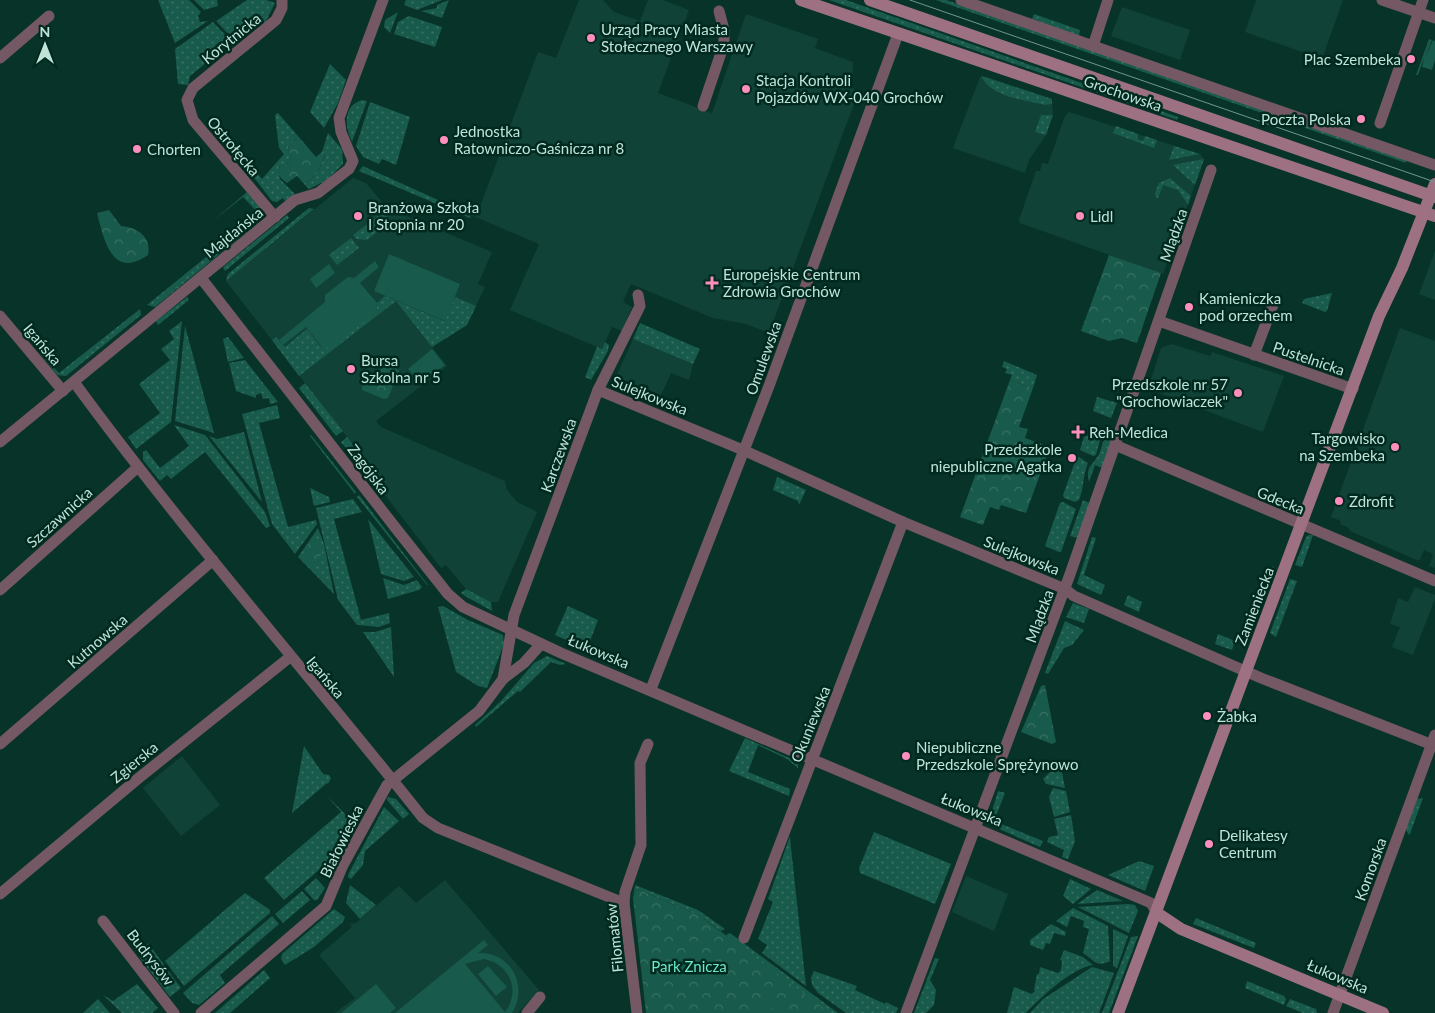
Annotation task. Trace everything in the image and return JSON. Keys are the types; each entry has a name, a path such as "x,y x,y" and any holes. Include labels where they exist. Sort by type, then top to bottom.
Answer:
{"main road":[{"name":"Grochowska","path":"801,0 1429,214"},
{"name":"Grochowska","path":"870,0 1434,192"},
{"name":"Zamieniecka","path":"1118,1013 1380,316 1429,214 1434,192"},
{"name":"Łukowska","path":"1157,913 1181,929 1383,1013"}],"street":[{"name":"Majdańska","path":"0,442 295,200 318,192 352,166 352,155 340,132 339,118 382,0"},
{"path":"961,0 1435,165"},
{"path":"1093,46 1108,0"},
{"path":"1382,0 1435,18"},
{"path":"1380,123 1423,0"},
{"name":"Korytnicka","path":"193,88 273,23 282,4"},
{"path":"703,106 724,44 724,30 719,11"},
{"path":"0,58 49,16"},
{"name":"Omulewska","path":"651,689 769,386 898,34"},
{"name":"Ostrołęcka","path":"193,88 187,100 193,120 275,217"},
{"name":"Mlądzka","path":"906,1013 1065,589 1211,170"},
{"name":"Zagójska","path":"201,278 448,594 468,610 541,644"},
{"name":"Karczewska","path":"511,630 514,615 598,390 640,306 638,295"},
{"name":"Pustelnicka","path":"1254,355 1274,302"},
{"name":"Igańska","path":"0,316 63,391"},
{"name":"Pustelnicka","path":"1159,321 1353,389"},
{"name":"Igańska","path":"74,382 138,467 290,657 423,818 438,828 624,903"},
{"name":"Sulejkowska","path":"598,390 743,450 903,522 1065,589 1074,596 1246,671 1434,742"},
{"name":"Gdecka","path":"1115,445 1435,581"},
{"name":"Szczawnicka","path":"0,590 138,467"},
{"name":"Okuniewska","path":"744,938 903,522"},
{"name":"Kutnowska","path":"0,744 213,560"},
{"name":"Białowieska","path":"503,679 511,630"},
{"name":"Białowieska","path":"201,1013 326,906 343,865 383,791 393,780 479,711 503,679 524,663 541,644"},
{"name":"Łukowska","path":"541,644 1152,903 1157,913"},
{"name":"Zgierska","path":"0,894 132,783 290,657"},
{"name":"Komorska","path":"1333,1013 1434,742"},
{"name":"Filomatów","path":"637,1013 624,903 625,892 642,845 640,763 648,744"},
{"name":"Budrysów","path":"103,921 174,1013"},
{"path":"527,1013 540,997"}],"shaded area":[{"path":"579,0 603,0 614,12 640,21 648,0 663,0 689,10 658,93 712,113 746,14 818,39 815,48 853,62 852,87 858,93 769,333 746,324 713,318 631,284 623,302 632,307 622,331 612,327 602,349 510,310 539,244 471,215 473,210 478,212 538,52 556,58"},
{"path":"1256,0 1343,0 1322,59 1245,32"},
{"path":"1122,7 1190,30 1180,60 1111,36"},
{"path":"984,76 1052,99 1053,115 1046,135 1029,160 1025,173 953,148 980,77"},
{"path":"1069,112 1200,154 1204,159 1163,274 1020,223 1019,220 1036,171 1040,171 1042,163 1048,164 1065,116"},
{"path":"353,178 366,183 387,208 492,252 478,284 485,287 467,325 432,347 447,366 376,421 381,427 505,481 507,490 517,502 537,512 498,602 491,602 466,589 446,565 441,568 385,495 389,491 226,281"},
{"path":"1435,251 1435,300 1419,294"},
{"name":"Targowisko na Szembeka","path":"1400,328 1435,341 1435,568 1429,566 1433,554 1424,550 1419,561 1350,531 1349,528 1340,524 1341,521 1331,517"},
{"path":"633,339 693,364 689,380 671,373 661,395 616,377"},
{"name":"Przedszkole nr 57 \"Grochowiaczek\"","path":"1172,344 1210,356 1212,352 1284,376 1263,432 1148,389 1161,348"},
{"path":"1415,587 1435,595 1435,599 1413,655 1392,647 1400,627 1390,624 1398,598 1408,602"},
{"path":"182,756 220,805 181,836 143,788"},
{"path":"966,876 1008,894 994,931 952,912"},
{"path":"445,880 539,990 518,1013 335,1013 355,998 319,955 352,927 350,924 356,923 399,886 416,903"}],"green space":[{"path":"158,0 189,0 201,12 198,16 200,22 208,21 175,43"},
{"path":"194,0 217,0 218,6 204,10"},
{"path":"247,0 266,0 275,3 265,23 259,18 233,39 216,21"},
{"path":"406,0 442,0 417,10 404,5"},
{"path":"449,0 442,18 421,11 437,8 437,5"},
{"path":"829,0 846,0 1178,117 1177,120"},
{"path":"936,0 946,0 1407,159 1406,163"},
{"path":"398,12 390,33 384,27 385,20"},
{"path":"1034,14 1080,30 1079,36 1032,19"},
{"path":"409,16 442,27 435,47 394,34 398,22"},
{"path":"213,22 232,42 190,76 188,85 178,84 175,49"},
{"path":"1429,39 1432,40 1425,58 1433,40 1435,41 1435,60 1432,70 1422,67 1424,58 1418,75 1416,75"},
{"path":"330,64 346,80 338,103 324,128 310,112"},
{"path":"981,76 1052,99 1052,104 1045,105 1001,93 993,89"},
{"path":"362,100 367,101 352,142 347,124 348,112 351,107"},
{"path":"370,102 410,117 396,165 382,159 379,164 363,157 356,146"},
{"path":"278,113 298,136 288,148 291,156 290,162 278,168 280,179 295,194 285,201 283,198 277,202 272,201 252,175 256,172 262,179 284,154 279,148 275,115"},
{"path":"1041,115 1053,115 1046,135 1035,132"},
{"path":"1116,126 1138,134 1137,139 1143,141 1145,136 1157,140 1154,148 1113,133"},
{"path":"328,133 342,149 343,164 327,180 309,189 305,185 318,172 325,155 322,152"},
{"path":"298,136 316,157 322,152 325,154 318,172 305,185 297,176 287,183 280,177 278,171 278,168 290,162 291,156 288,148"},
{"path":"1174,146 1200,154 1169,160"},
{"path":"1204,159 1195,185 1173,165"},
{"path":"363,166 471,215 470,218 359,171"},
{"path":"1170,178 1191,196 1188,205 1178,190 1163,185 1158,198 1156,197 1155,193 1159,183"},
{"path":"247,192 261,209 262,219 155,307 147,305 259,214 243,197 214,220"},
{"path":"309,208 314,209 226,281 228,274"},
{"path":"109,210 121,226 133,228 142,234 148,243 148,255 136,261 126,263 118,260 112,254 107,245 97,213"},
{"path":"383,212 391,221 367,240 356,239 353,235"},
{"path":"287,215 289,218 225,271 223,267"},
{"path":"351,238 359,248 337,265 329,255"},
{"path":"389,254 460,284 445,321 374,291"},
{"path":"1109,255 1161,273 1137,343 1122,338 1109,341 1081,331"},
{"path":"375,261 379,267 360,283 377,303 376,312 331,348 322,347 306,327 283,345 279,340 325,302 325,295 348,277 354,278"},
{"path":"329,264 335,273 316,288 310,279"},
{"path":"1332,293 1327,311 1325,312 1302,303 1304,299"},
{"path":"385,296 444,321 455,297 476,306 467,325 432,347 396,301 299,376 272,340 276,337 285,347 307,329 321,347 376,312 377,303"},
{"path":"187,297 189,300 158,325 156,321"},
{"path":"140,309 141,315 66,376 57,375 39,353 42,351 41,354 59,373"},
{"path":"182,321 171,422 136,449 128,437 160,413 139,384 170,360 161,349 174,339 169,331"},
{"path":"640,323 700,349 693,364 633,339"},
{"path":"185,326 214,433 175,421"},
{"path":"228,337 244,358 228,362 223,339"},
{"path":"605,342 609,345 608,351 591,380 585,377 597,347 602,349"},
{"path":"432,349 445,365 420,384 408,369"},
{"path":"245,360 278,402 270,404 269,398 263,399 261,393 256,395 256,398 236,391 229,363"},
{"path":"1004,361 1037,375 1033,388 1010,380 1012,375 1005,373 1007,369 1002,367"},
{"path":"388,363 392,363 399,371 388,398 384,399 362,390 362,384"},
{"path":"1010,380 1033,388 1019,427 1028,429 1025,438 1050,447 1026,513 1001,505 999,510 990,507 983,525 960,517"},
{"path":"305,383 343,431 336,436 299,388"},
{"path":"1097,397 1117,403 1111,418 1093,411"},
{"path":"277,405 280,418 259,423 288,527 316,520 317,524 295,554 272,524 242,414"},
{"path":"174,425 205,435 265,512 270,526 266,528 205,452 171,479 167,475 160,481 143,460 143,452 146,450 160,468 189,446"},
{"path":"244,432 262,502 209,436 217,439"},
{"path":"1092,433 1101,436 1096,455 1093,456 1080,450 1084,437"},
{"path":"310,436 356,492 355,494"},
{"path":"347,437 365,460 358,463 341,442"},
{"path":"1107,437 1112,439 1102,468 1095,465 1089,482 1088,477 1091,465 1098,456"},
{"path":"1079,457 1088,463 1081,495 1079,500 1075,502 1064,498 1063,495 1076,459"},
{"path":"777,477 806,490 799,505 798,501 773,490"},
{"path":"310,488 329,497 330,502 314,506"},
{"path":"359,495 428,585 357,497"},
{"path":"353,499 362,512 334,519 361,620 389,613 390,623 379,627 357,625 338,600 316,508"},
{"path":"1083,500 1090,503 1078,538 1070,536"},
{"path":"1063,502 1076,509 1061,552 1059,552 1045,546 1060,503"},
{"path":"368,519 414,577 404,581 381,574"},
{"path":"318,528 324,544 334,594 298,557"},
{"path":"1313,535 1302,567 1295,565 1306,537"},
{"path":"1092,537 1096,538 1084,575 1105,585 1101,595 1077,584"},
{"path":"312,539 320,541 322,554 310,568 300,558"},
{"path":"1272,566 1276,569 1257,617 1253,616"},
{"path":"383,578 404,585 417,580 422,587 419,590 388,599"},
{"path":"1290,579 1297,581 1276,637 1270,633"},
{"path":"466,589 491,602 492,611 461,593"},
{"path":"1128,595 1142,602 1139,612 1124,605"},
{"path":"1073,603 1089,609 1084,623 1066,617"},
{"path":"443,606 468,620 503,635 504,644 487,688 478,686 456,672 438,607"},
{"path":"568,606 598,620 587,649 555,635"},
{"path":"1065,621 1084,630 1072,645 1064,648 1048,674 1045,673"},
{"path":"391,627 394,677 363,632 375,632"},
{"path":"1218,634 1235,641 1232,650 1215,644"},
{"path":"547,656 566,664 560,665 551,662 520,692 518,691 476,727 475,725 501,701 534,663"},
{"path":"1045,685 1056,742 1052,744 1021,732 1041,686"},
{"path":"745,738 798,762 798,768 787,759 758,745 748,772 790,789 789,796 729,771"},
{"path":"304,746 323,774 329,775 331,778 328,784 292,813"},
{"path":"1060,762 1065,788 1046,784 1043,779"},
{"path":"1053,788 1066,791 1070,812 1054,817 1049,797"},
{"path":"998,791 1005,793 994,821 1043,841 1040,847 988,824"},
{"path":"327,796 355,824 341,851 284,900 264,878 341,812"},
{"path":"388,797 396,799 409,814 403,819 387,800"},
{"path":"1423,798 1409,835 1406,830 1417,799"},
{"path":"384,807 399,821 365,851 363,865 351,879 348,877 349,873"},
{"path":"1071,815 1075,841 1068,859 1062,857 1064,850 1047,842 1049,837 1058,835 1054,819"},
{"path":"874,832 951,864 935,904 860,873 859,868"},
{"path":"790,836 806,986 762,953 767,945 758,939 773,902 768,899"},
{"path":"1139,861 1154,866 1145,891 1108,875"},
{"path":"316,878 325,888 317,900 314,900 304,889"},
{"path":"1070,879 1091,889 1073,904 1063,896"},
{"path":"350,885 376,905 360,919 346,903"},
{"path":"635,885 698,910 725,929 721,931 700,916 637,889 633,898"},
{"name":"Park Znicza","path":"637,889 700,916 830,1013 646,1013 633,898"},
{"path":"1097,890 1123,901 1077,904"},
{"path":"302,891 310,900 283,923 275,914"},
{"path":"245,893 270,910 270,913 184,986 165,961"},
{"path":"1135,905 1138,911 1129,933 1078,907"},
{"path":"1073,908 1108,926 1110,961 1101,964 1083,953 1089,929 1083,927 1084,921 1071,916 1067,927 1056,921"},
{"path":"334,909 345,917 343,922 314,947 285,965 281,959 282,954"},
{"path":"272,916 279,924 220,975 225,983 199,1005 192,1003 183,993"},
{"path":"1196,918 1256,943 1254,948 1193,924"},
{"path":"1051,924 1066,932 1065,936 1054,933 1050,944 1046,943 1043,950 1030,945 1030,940"},
{"path":"1113,929 1128,936 1117,968 1113,966"},
{"path":"730,933 838,1013 810,1013 726,935"},
{"path":"1138,936 1109,1013 1102,1013 1131,937"},
{"path":"484,940 488,945 478,953 490,954 500,958 514,972 517,982 517,1003 512,1013 395,1013","holes":["484,959 501,966 506,972 512,987 510,1004 505,1012 465,964"]},
{"path":"148,943 181,988 170,997 140,958 142,950"},
{"path":"1064,950 1083,957 1093,965 1085,967 1067,977 1026,1013 1007,1013 1014,987 1032,994 1035,991 1037,974 1039,974 1040,967 1058,973 1061,970 1062,961 1060,960"},
{"path":"935,958 939,959 930,980 936,990 934,1005 926,1013 914,1013"},
{"path":"488,966 507,987 496,996 478,974"},
{"path":"1092,967 1114,973 1099,1013 1030,1013 1043,999"},
{"path":"264,970 270,978 230,1013 215,1013"},
{"path":"814,971 857,986 855,990 898,1008 896,1013 846,1013 818,993 812,985 811,978"},
{"path":"1247,981 1284,996 1286,999 1284,1005 1245,988"},
{"path":"137,984 158,1008 152,1013 122,1013 103,995 113,1001"},
{"path":"376,984 396,1008 390,1013 341,1013"},
{"path":"772,994 778,1004 765,1012 757,999"},
{"path":"98,999 110,1013 83,1013"},
{"path":"1290,999 1316,1009 1317,1013 1303,1013 1286,1006"}],"tram line":[{"path":"910,0 1435,182"}],"place":[{"name":"Urząd Pracy Miasta Stołecznego Warszawy","path":"591,38"},
{"name":"Plac Szembeka","path":"1411,59"},
{"name":"Stacja Kontroli Pojazdów WX-040 Grochów","path":"746,89"},
{"name":"Poczta Polska","path":"1361,119"},
{"name":"Jednostka Ratowniczo-Gaśnicza nr 8","path":"444,140"},
{"name":"Chorten","path":"137,149"},
{"name":"Branżowa Szkoła I Stopnia nr 20","path":"358,216"},
{"name":"Lidl","path":"1080,216"},
{"name":"Europejskie Centrum Zdrowia Grochów","path":"712,283"},
{"name":"Kamieniczka pod orzechem","path":"1189,307"},
{"name":"Bursa Szkolna nr 5","path":"351,369"},
{"name":"Przedszkole nr 57 \"Grochowiaczek\"","path":"1238,393"},
{"name":"Reh-Medica","path":"1078,432"},
{"name":"Targowisko na Szembeka","path":"1395,447"},
{"name":"Przedszkole niepubliczne Agatka","path":"1072,458"},
{"name":"Zdrofit","path":"1339,501"},
{"name":"Żabka","path":"1207,716"},
{"name":"Niepubliczne Przedszkole Sprężynowo","path":"906,756"},
{"name":"Delikatesy Centrum","path":"1209,844"}]}
